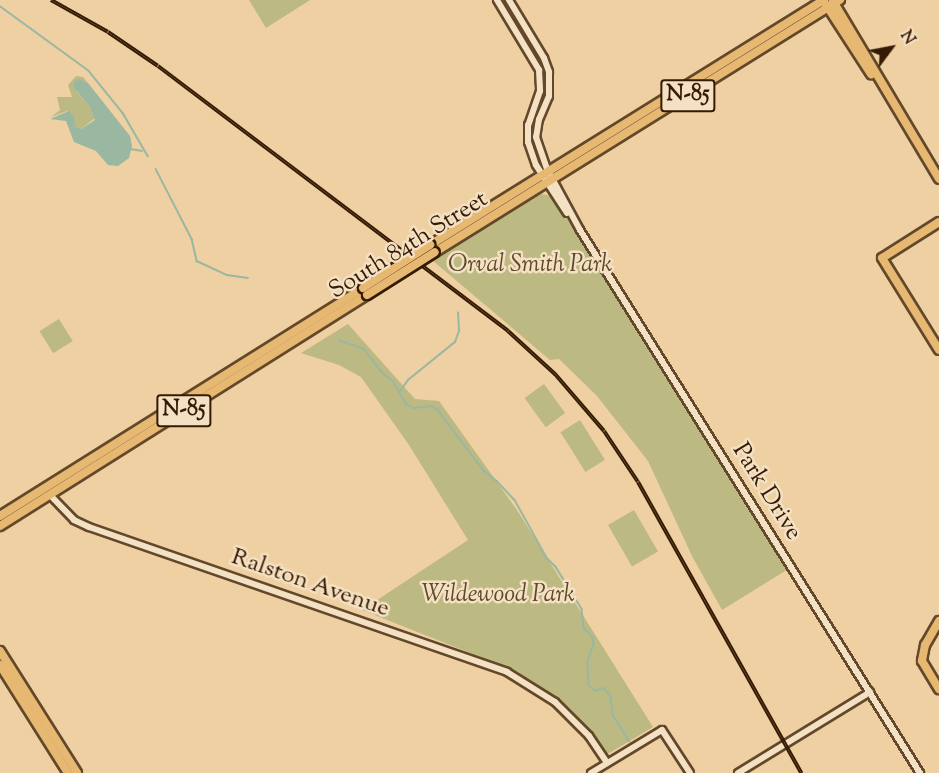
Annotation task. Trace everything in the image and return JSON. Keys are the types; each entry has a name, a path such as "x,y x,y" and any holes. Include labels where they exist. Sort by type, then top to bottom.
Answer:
{"main road":[{"name":"South 84th Street","path":"0,526 433,248 545,173 829,2"},
{"name":"South 84th Street","path":"433,248 550,181 829,2"},
{"path":"829,2 939,179"},
{"path":"939,222 882,258 939,350"},
{"name":"South 84th Street","path":"0,516 365,291"},
{"path":"50,495 52,488 79,471 86,463"},
{"path":"939,621 925,645 922,660 939,689"},
{"path":"0,651 76,773"},
{"path":"0,665 68,773"}],"street":[{"name":"Park Drive","path":"497,0 539,70 540,91 528,125 527,136 532,158 545,173 920,773"},
{"name":"Park Drive","path":"509,0 540,50 549,72 549,96 539,119 536,137 545,173"},
{"name":"Ralston Avenue","path":"50,495 74,520 89,527 507,672 556,703 589,736 607,763"},
{"path":"738,773 870,692"},
{"path":"591,773 662,730 690,773"}],"green space":[{"path":"249,0 310,0 266,28"},
{"path":"76,76 83,77 88,83 85,81 76,91 90,107 95,118 81,129 75,126 67,111 51,117 60,110 57,97 72,97 68,85"},
{"name":"Orval Smith Park","path":"542,194 554,197 563,208 790,568 722,610 692,556 648,461 597,396 559,359 550,360 432,260 521,203"},
{"path":"59,319 73,341 53,353 39,331"},
{"name":"Wildewood Park","path":"348,324 415,399 439,401 517,510 653,727 606,755 564,704 518,672 362,610 468,540 409,445 361,377 339,365 301,353"},
{"path":"544,384 565,413 546,427 525,398"},
{"path":"580,420 605,460 585,472 560,432"},
{"path":"634,510 658,552 632,567 608,525"}],"shaded area":[{"path":"79,79 88,83 130,136 132,146 129,158 118,166 108,165 96,151 74,142 66,121 50,119 69,111 74,116 75,126 81,129 95,120 90,107 74,88 74,82"}],"waterway":[{"path":"0,6 89,71 123,113 148,156"},
{"path":"131,149 142,151"},
{"path":"156,169 192,239 197,261 227,275 248,278"},
{"path":"399,393 408,380 455,342 459,331 458,313"},
{"path":"339,340 364,349 383,373 394,382 407,405 414,408 432,406 437,409 484,471 515,500 547,558 556,567 582,609 584,628 593,637 594,644 588,662 589,685 595,691 604,688 611,696 613,715 629,741"}],"railway":[{"path":"51,0 108,32 158,66 508,331 555,374 604,431 638,482 801,773"}]}
